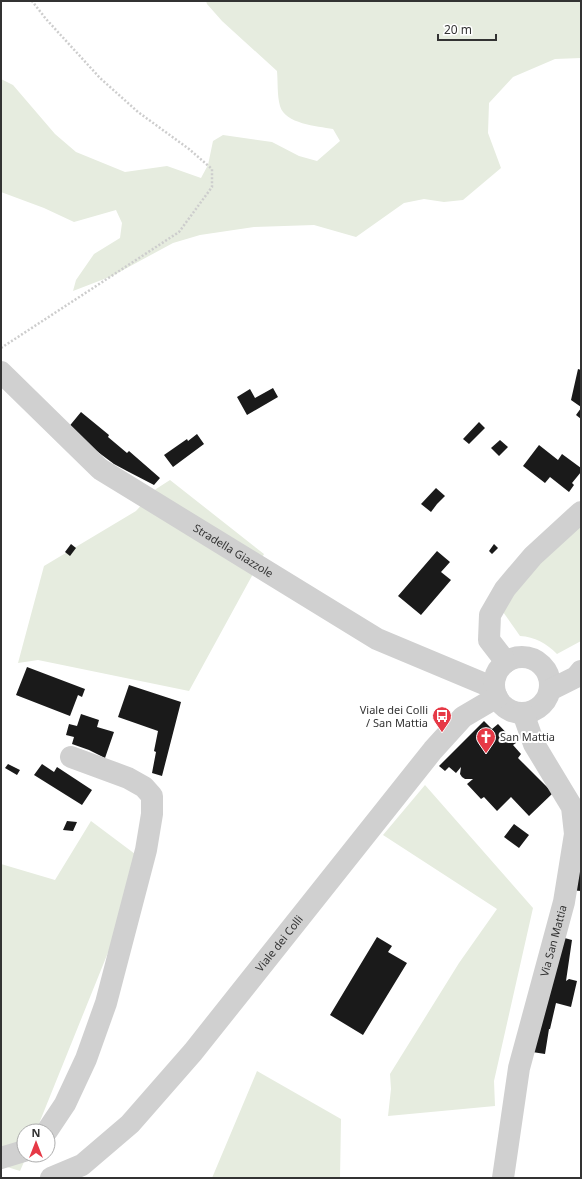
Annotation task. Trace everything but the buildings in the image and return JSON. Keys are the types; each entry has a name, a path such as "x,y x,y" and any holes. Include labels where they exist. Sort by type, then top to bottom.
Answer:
{"street":[{"name":"Stradella Giazzole","path":"1,372 100,469 377,639 496,692"},
{"path":"506,662 489,640 490,615 506,589 533,556 581,512"},
{"path":"517,657 531,658 540,663 546,670 550,682 550,690 540,706 532,711 523,713 514,711 504,706 496,692 495,679 499,669 506,662 517,657"},
{"path":"550,690 576,677 581,671"},
{"name":"Viale dei Colli","path":"51,1178 82,1165 130,1124 193,1052 433,750 463,717 496,692"},
{"name":"Via San Mattia","path":"503,1178 519,1068 564,902 575,834 572,807 534,744 523,713"},
{"path":"52,1123 65,1104 83,1065 106,1003 146,850 152,814 152,796 144,787 128,778 71,757"},
{"path":"1,1158 16,1153"}],"path":[{"path":"1,348 179,232 212,187 212,169 189,149 138,112 100,78 46,19 32,1"}],"shaded area":[{"path":"206,1 581,1 581,58 555,59 513,77 489,103 488,133 501,168 463,200 444,202 424,199 404,203 356,237 314,225 254,227 200,235 173,243 112,276 73,291 76,280 94,254 120,238 122,223 116,210 74,222 44,208 1,192 1,79 13,85 55,134 76,152 125,172 167,166 201,178 208,165 213,141 223,135 272,142 299,156 317,161 340,141 333,129 302,123 288,117 283,112 278,97 277,71 222,21"},
{"path":"170,480 264,554 189,691 38,660 18,663 44,566 136,511 156,489"},
{"path":"581,503 581,641 557,654 540,641 520,636 491,595"},
{"path":"425,785 533,908 494,1081 495,1106 388,1116 391,1089 390,1074 459,963 497,909 383,835"},
{"path":"91,821 143,860 128,903 39,1123 16,1123 16,1163 24,1163 20,1171 1,1165 1,864 55,880"},
{"path":"257,1071 341,1119 340,1178 212,1178"}],"place":[{"name":"Viale dei Colli / San Mattia","path":"442,733"},
{"name":"San Mattia","path":"486,754"}]}
